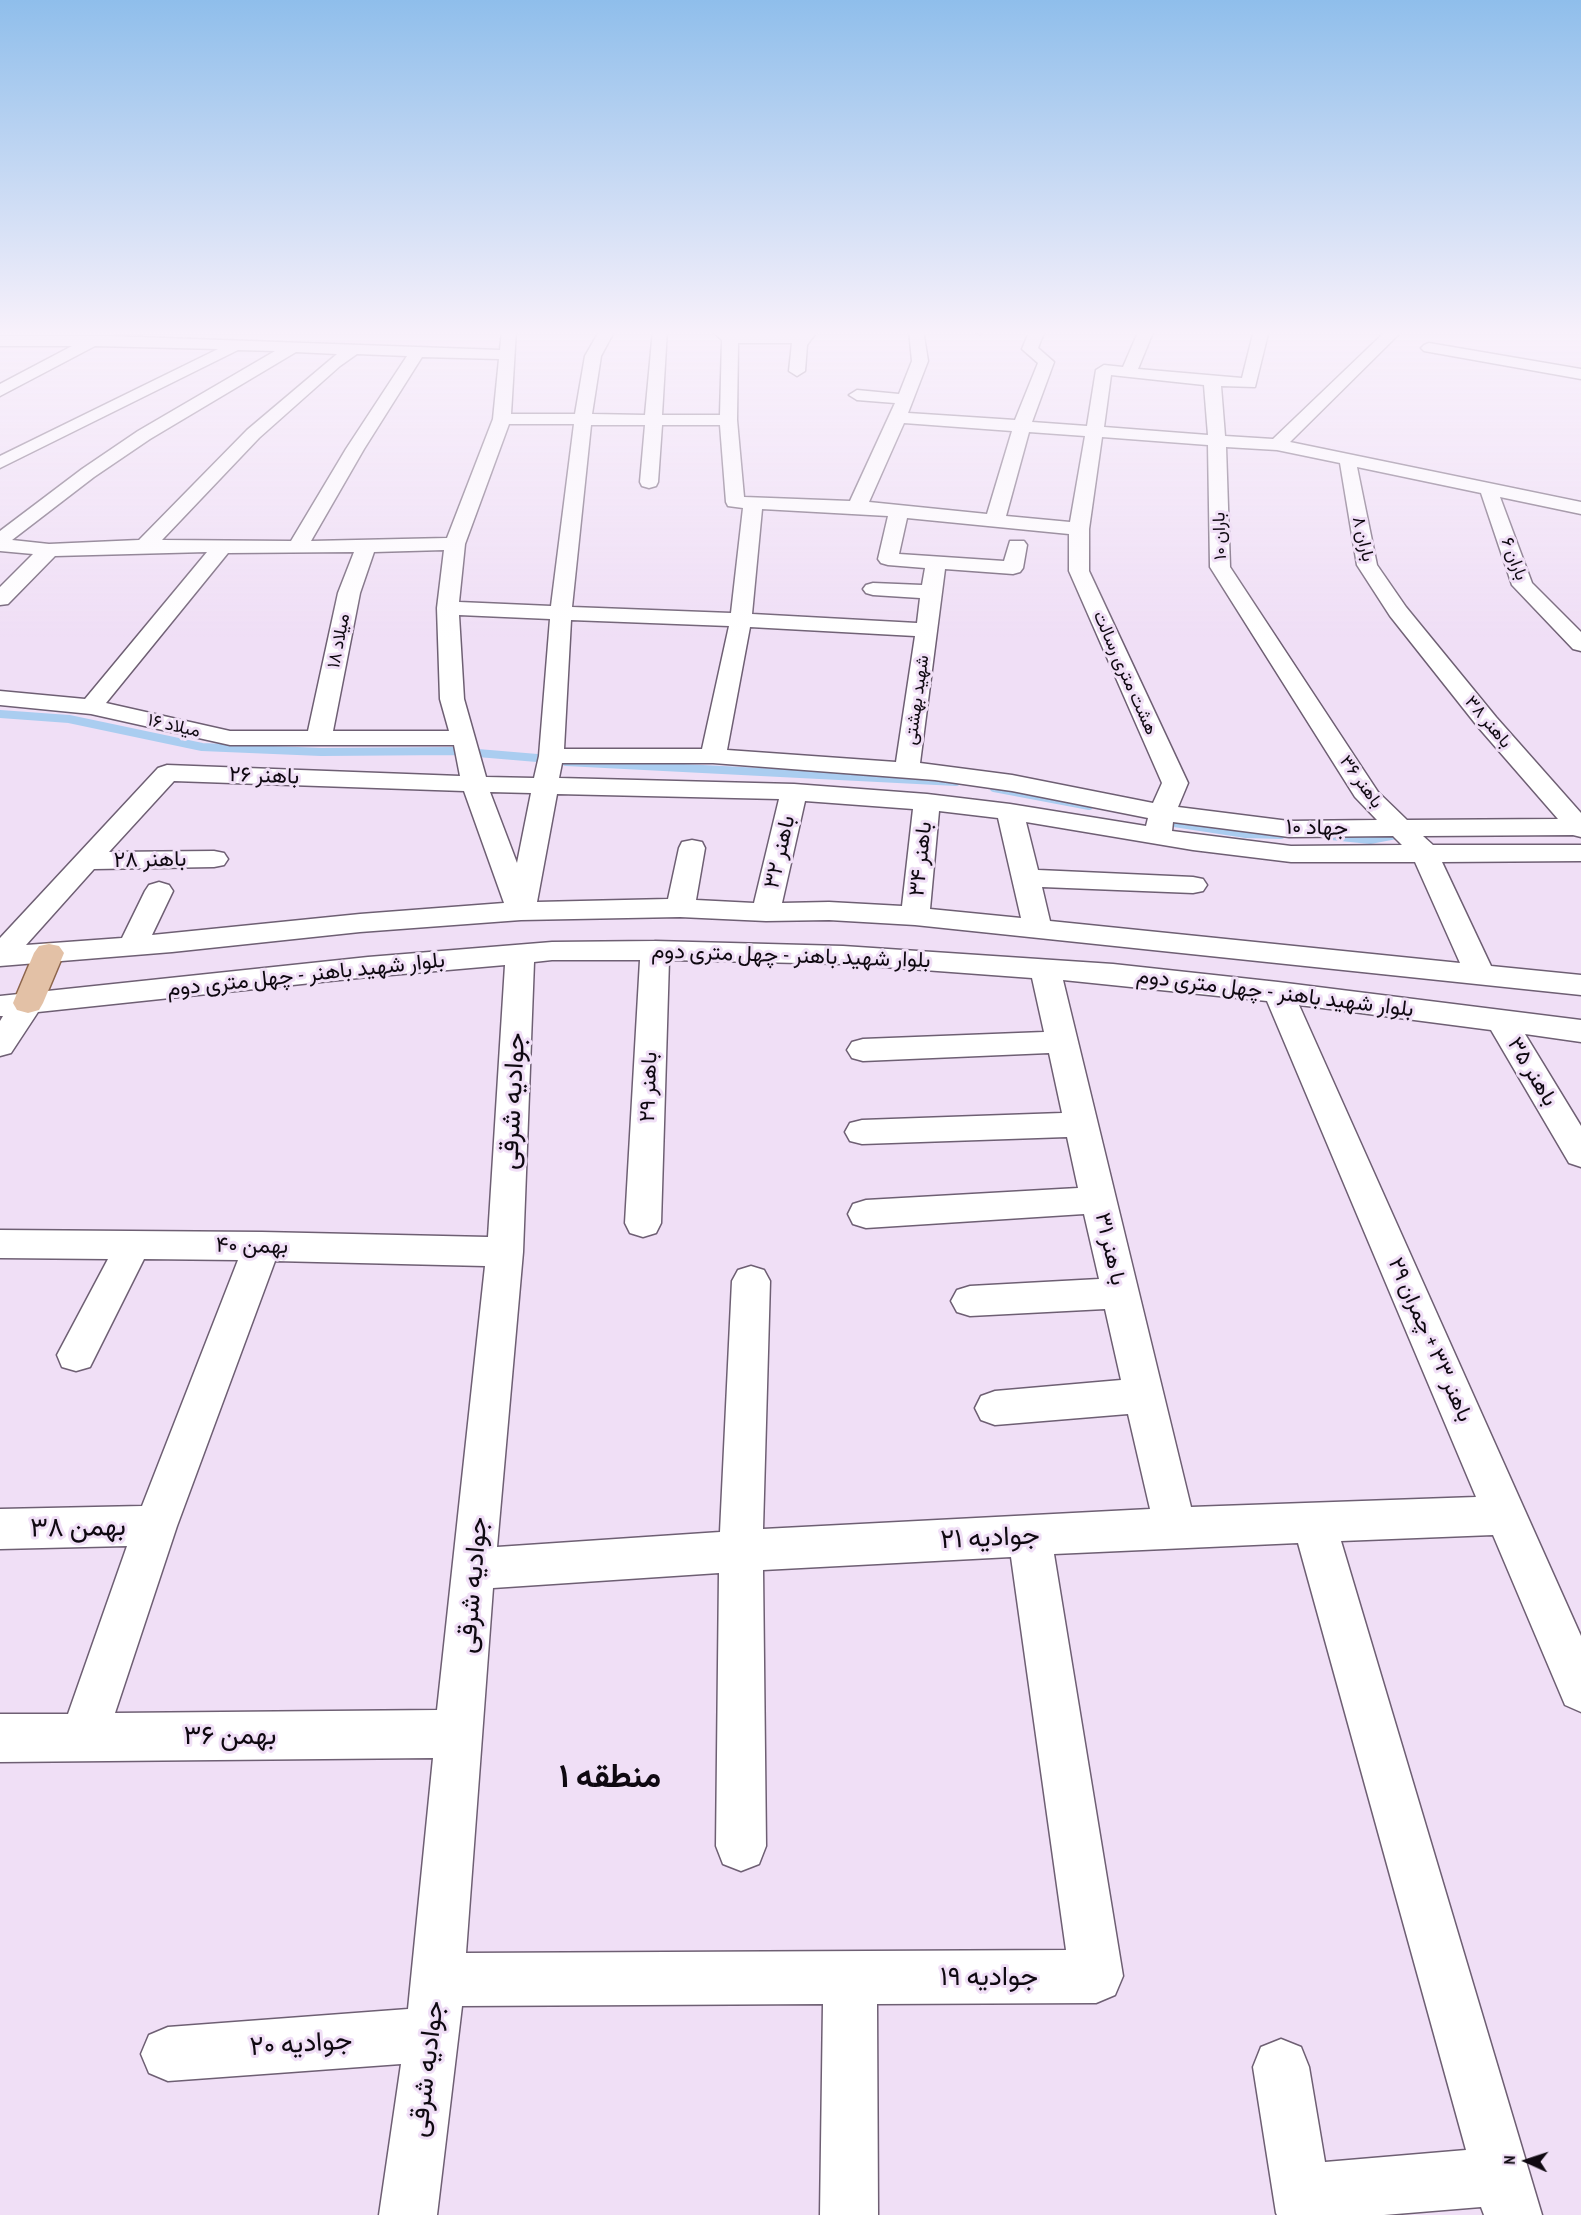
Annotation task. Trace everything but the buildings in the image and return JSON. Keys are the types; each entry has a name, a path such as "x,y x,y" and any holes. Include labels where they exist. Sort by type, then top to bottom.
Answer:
{"main road":[{"path":"14,1005 49,953"}],"street":[{"path":"0,463 63,433"},
{"path":"0,540 88,473 147,433"},
{"path":"145,546 254,433"},
{"path":"297,547 365,433"},
{"path":"497,433 455,544 448,608 452,699 469,758 521,911"},
{"path":"521,911 551,756 561,612 581,433"},
{"path":"649,482 654,433"},
{"path":"729,433 735,502 857,507 1079,529"},
{"path":"857,507 891,433"},
{"path":"994,521 1020,433"},
{"name":"هشت متری رسالت","path":"1093,433 1079,529 1079,571 1175,783 1160,824"},
{"path":"1135,433 1277,445 1581,508"},
{"name":"باران ۱۰","path":"1216,433 1220,567 1234,593"},
{"path":"1277,445 1289,433"},
{"name":"باران ۸","path":"1350,460 1348,466 1367,566 1398,611"},
{"name":"باران ۶","path":"1490,489 1490,496 1522,585 1581,644"},
{"path":"713,756 741,620 753,504"},
{"path":"899,511 888,559 1013,567 1017,545"},
{"path":"0,545 49,550 145,546 221,548 455,544"},
{"name":"میلاد ۱۸","path":"320,738 349,593 366,546"},
{"path":"91,707 221,548"},
{"path":"0,599 49,550"},
{"name":"شهید بهشتی","path":"907,770 936,562"},
{"path":"873,589 932,592"},
{"name":"باهنر ۳۶","path":"1234,593 1368,797 1424,852 1480,974"},
{"path":"448,608 927,630"},
{"name":"باهنر ۳۸","path":"1398,611 1580,834"},
{"name":"میلاد ۱۶","path":"0,698 91,707 230,738 320,738 469,758"},
{"path":"551,756 713,756 907,770 1012,783 1160,824 1291,854 1424,852 1580,834"},
{"path":"469,758 547,786 794,792 1160,824"},
{"name":"باهنر ۲۶","path":"0,956 167,772 469,758"},
{"name":"باهنر ۳۲","path":"766,912 794,792"},
{"name":"باهنر ۳۴","path":"915,916 927,802"},
{"path":"1011,812 1038,929"},
{"name":"جهاد ۱۰","path":"1160,824 1289,829 1398,828 1580,834"},
{"path":"680,908 692,848"},
{"name":"باهنر ۲۸","path":"87,861 214,859"},
{"path":"1026,878 1193,885"},
{"path":"132,946 159,891"},
{"name":"بلوار شهید باهنر - چهل متری دوم","path":"0,956 132,946 360,923 521,911 680,908 915,916 1581,985"},
{"path":"843,913 862,921 870,934 863,948 843,955"},
{"path":"941,962 924,951 921,937 931,925 952,921"},
{"name":"بلوار شهید باهنر - چهل متری دوم","path":"14,1005 368,967 552,951 655,950 843,955 1046,969 1278,992 1581,1031"},
{"name":"باهنر ۲۹","path":"643,1223 655,950"},
{"name":"جوادیه شرقی","path":"408,2215 433,2034 473,1569 505,1252 520,954"},
{"name":"با هنر ۳۱","path":"1046,969 1175,1528"},
{"name":"باهنر ۳۳ + چمران ۲۹","path":"1278,992 1581,1689"},
{"path":"0,1045 14,1005"},
{"name":"باهنر ۳۵","path":"1501,1021 1581,1154"},
{"path":"863,1050 1062,1042"},
{"path":"862,1132 1081,1124"},
{"path":"866,1214 1099,1200"},
{"name":"بهمن ۴۰","path":"0,1244 262,1246 505,1252"},
{"path":"76,1355 133,1246"},
{"path":"83,1737 156,1526 262,1246"},
{"path":"741,1846 741,1551 751,1281"},
{"path":"970,1301 1120,1293"},
{"path":"995,1408 1144,1395"},
{"name":"جوادیه ۲۱","path":"473,1569 741,1551 1175,1528 1507,1515"},
{"path":"1281,2067 1304,2204 1508,2196 1314,1522"},
{"name":"بهمن ۳۸","path":"0,1529 156,1526"},
{"name":"جوادیه ۱۹","path":"436,1980 1096,1976 1029,1536"},
{"name":"بهمن ۳۶","path":"0,1738 460,1734"},
{"path":"849,2215 850,1978"},
{"name":"جوادیه ۲۰","path":"168,2054 433,2034"}],"waterway":[{"path":"0,714 69,719 202,747 321,752 454,751 549,759"},
{"path":"566,762 956,782"},
{"path":"994,788 1089,806"},
{"path":"1161,821 1246,834 1281,835"},
{"path":"1331,836 1370,840 1401,834"}],"district":[{"name":"منطقه ۱","path":"610,1778"}]}
